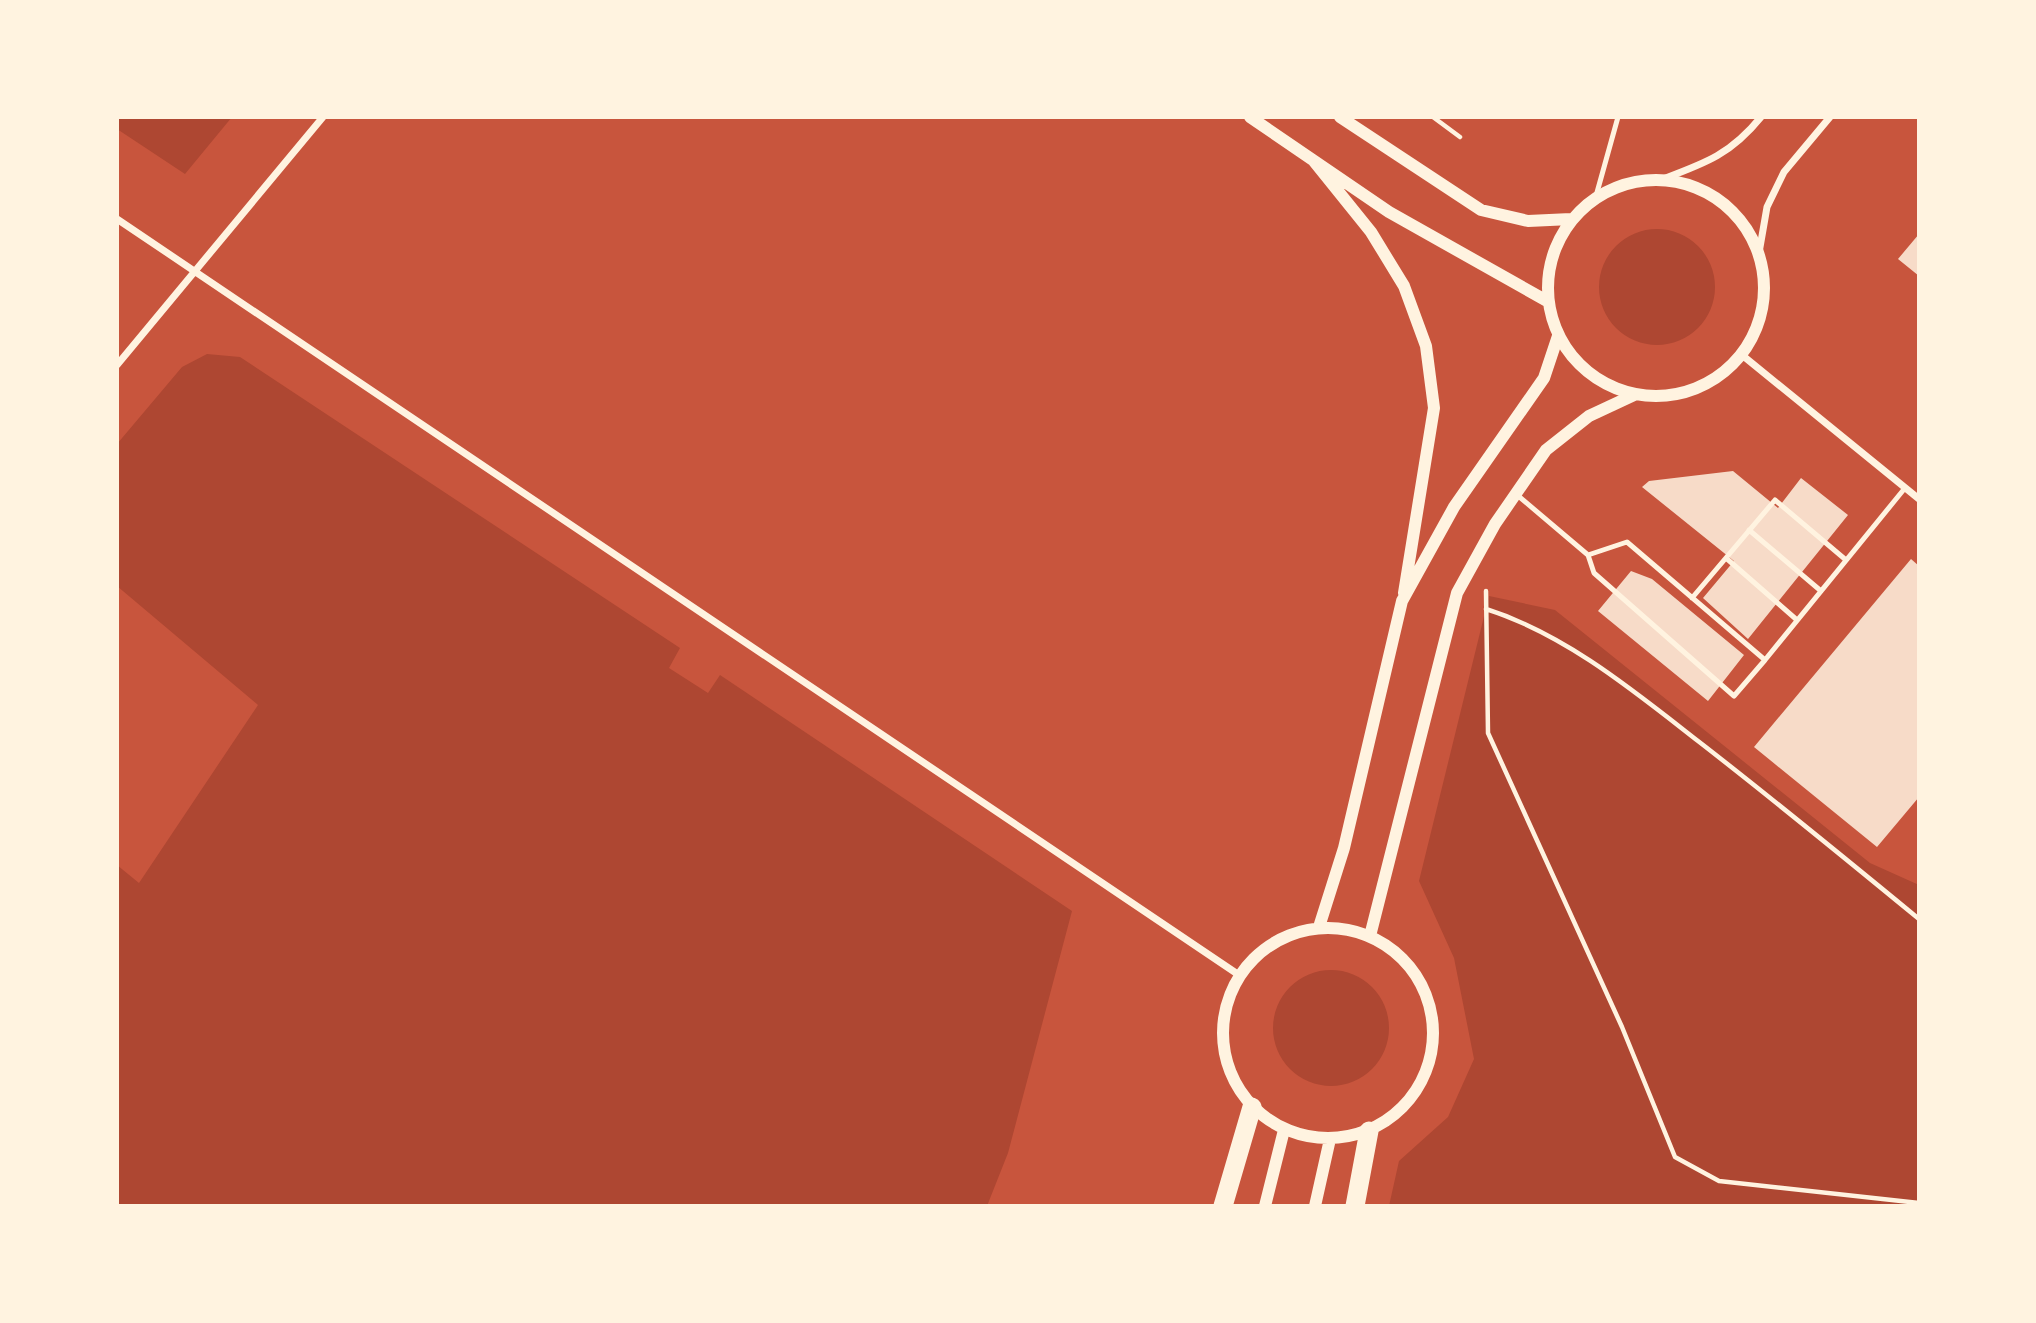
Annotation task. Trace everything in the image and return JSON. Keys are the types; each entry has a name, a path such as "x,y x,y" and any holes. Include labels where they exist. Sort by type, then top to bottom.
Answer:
{"highway":[{"path":"1223,1206 1252,1107"},
{"path":"1355,1206 1368,1131"}],"street":[{"path":"117,365 323,117"},
{"path":"1250,117 1389,212 1547,301"},
{"path":"1340,117 1481,210 1528,221 1571,219"},
{"path":"1663,179 1693,185 1720,200 1743,222 1759,253 1765,289 1759,324 1742,355 1721,376 1694,391 1665,397 1634,395 1603,384 1577,363 1558,336 1547,301 1548,271 1553,253 1571,219 1596,196 1628,182 1663,179 1713,161 1742,140 1761,117"},
{"path":"1759,253 1766,207 1783,172 1830,117"},
{"path":"1313,160 1371,232 1404,286 1426,346 1434,408 1402,601 1344,848 1319,927"},
{"path":"117,219 1239,975"},
{"path":"1402,601 1454,507 1544,378 1558,336"},
{"path":"1742,355 1919,499"},
{"path":"1370,936 1457,593 1486,541 1546,450 1589,416 1634,395"},
{"path":"1319,927 1345,928 1370,936 1400,955 1422,983 1433,1017 1433,1052 1421,1086 1398,1113 1368,1131 1330,1139 1306,1137 1284,1130 1252,1107 1232,1077 1223,1043 1225,1008 1239,975 1254,957 1273,942 1295,932 1319,927"},
{"path":"1265,1206 1284,1130"},
{"path":"1315,1206 1330,1139"}],"lane":[{"path":"1596,196 1618,117"},
{"path":"1516,494 1588,555 1594,573 1734,696 1905,488"},
{"path":"1692,598 1775,500 1846,560"},
{"path":"1749,530 1821,591"},
{"path":"1588,555 1627,542 1765,660"},
{"path":"1726,558 1797,620"}],"path":[{"path":"1433,117 1460,137"},
{"path":"1486,541 1488,733 1622,1027 1675,1157 1719,1181 1919,1203"},
{"path":"1486,609 1516,618 1621,681 1788,811 1919,919"}],"shaded area":[{"path":"117,117 232,117 185,174 117,129"},
{"path":"1657,229 1679,233 1698,246 1711,265 1715,287 1711,309 1698,328 1679,341 1657,345 1635,341 1616,328 1603,309 1599,287 1603,265 1616,246 1635,233"},
{"path":"207,354 240,357 680,648 669,668 708,693 720,675 1072,911 1008,1153 987,1206 117,1206 117,865 139,883 258,705 117,586 117,444 182,367"},
{"path":"1489,596 1555,610 1870,863 1919,885 1919,1206 1389,1206 1399,1161 1448,1117 1474,1059 1454,958 1419,881"},
{"path":"1331,970 1353,974 1372,987 1385,1006 1389,1028 1385,1050 1372,1069 1353,1082 1331,1086 1309,1082 1290,1069 1277,1050 1273,1028 1277,1006 1290,987 1309,974"}],"building":[{"path":"1919,234 1919,276 1898,259"},
{"path":"1733,471 1778,508 1801,478 1848,515 1748,639 1703,598 1734,561 1642,487 1649,481"},
{"path":"1911,559 1919,566 1919,797 1877,847 1754,747"},
{"path":"1631,571 1652,579 1744,655 1708,701 1598,611"}]}
